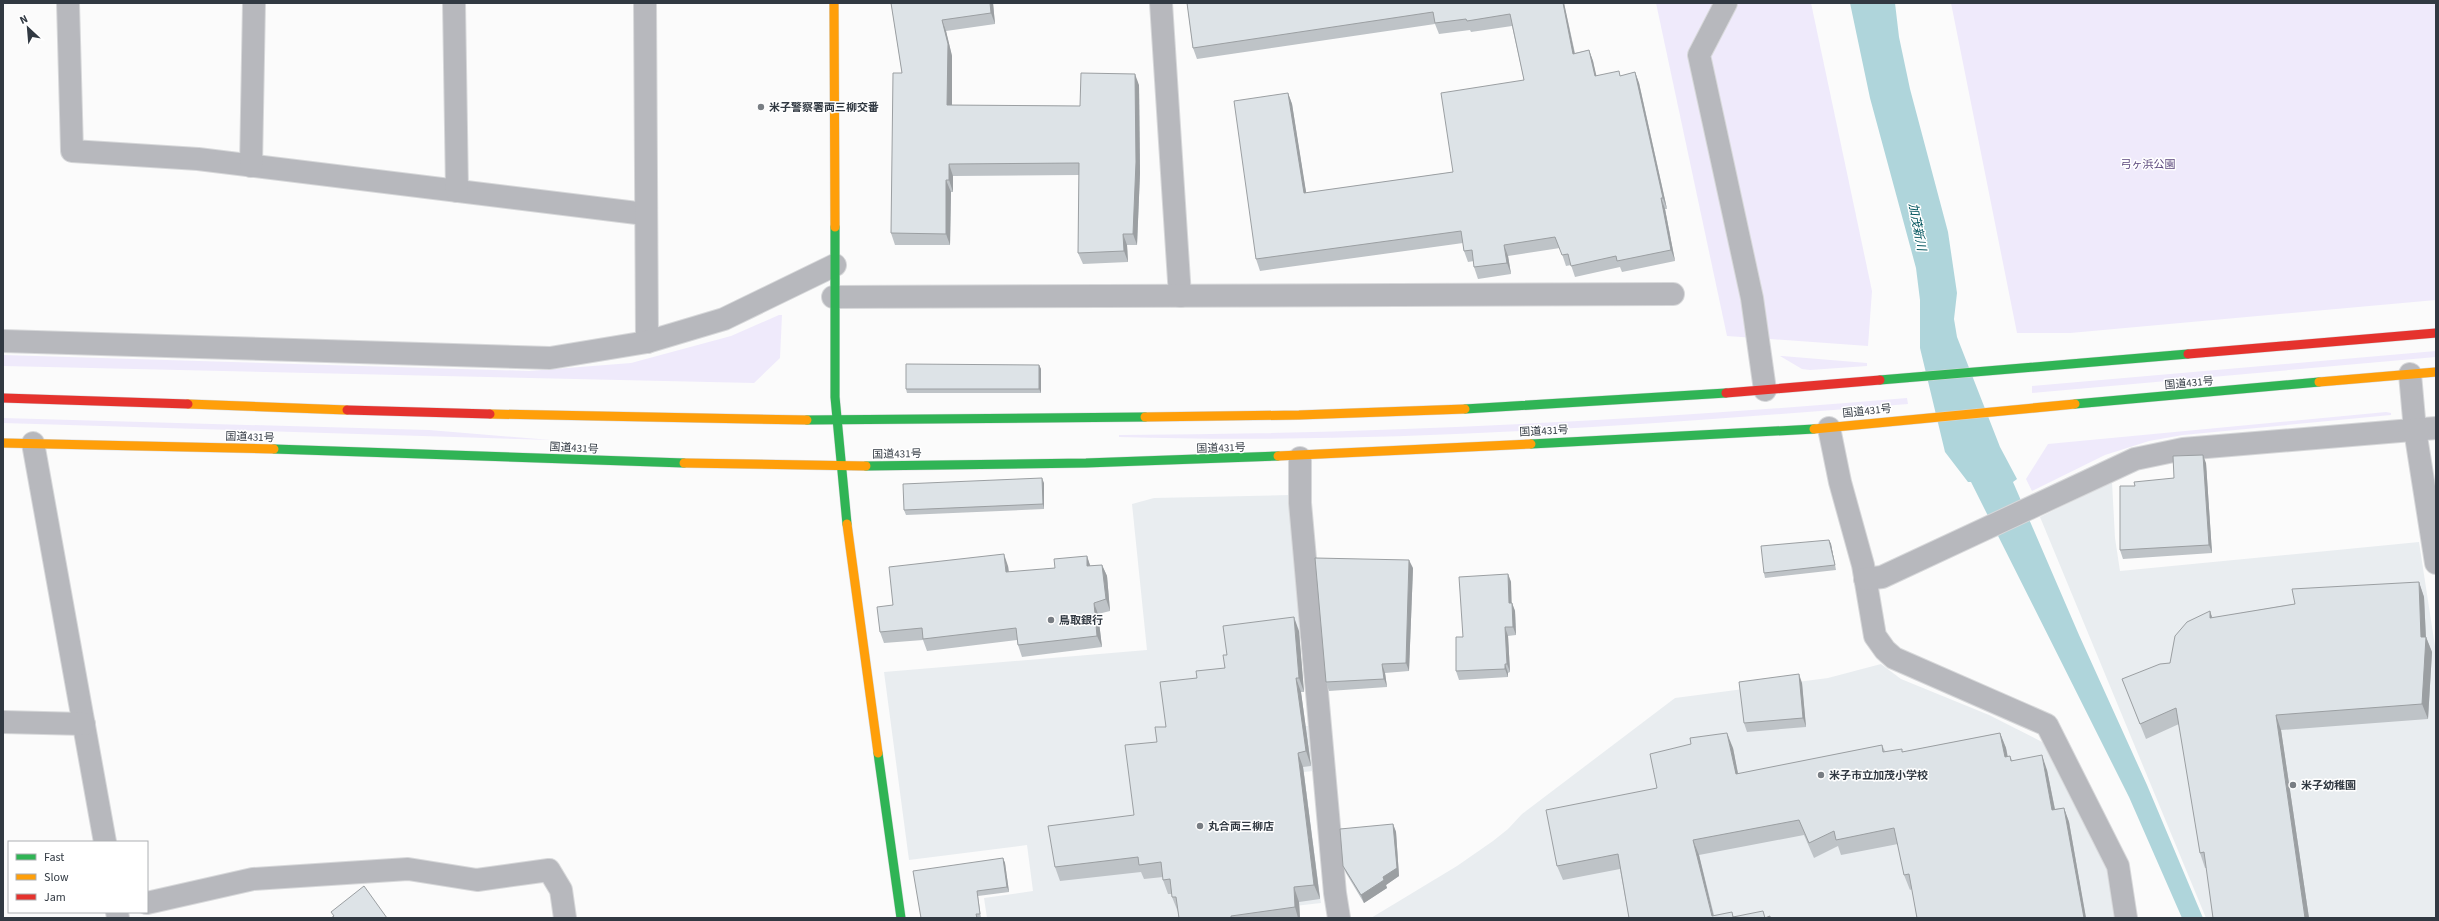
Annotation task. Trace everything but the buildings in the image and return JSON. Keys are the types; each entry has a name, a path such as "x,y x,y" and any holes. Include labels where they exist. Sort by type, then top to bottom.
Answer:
{"main road":[{"path":"834,3 835,265 833,296 836,421 840,466 901,918"},
{"path":"3,398 445,413 836,421 1299,415 1532,406 1765,390 2436,333"},
{"name":"国道431号","path":"3,443 469,455 650,463 840,466 1064,464 1300,458 1829,428 1870,422 2049,408 2436,372"}],"street":[{"path":"68,3 72,151 198,159 645,214"},
{"path":"251,166 254,3"},
{"path":"454,3 457,191"},
{"path":"645,3 645,214 647,342"},
{"path":"1161,3 1180,296"},
{"path":"1726,3 1699,55 1752,298 1765,390"},
{"path":"3,341 550,358 647,342 724,319 835,265"},
{"path":"833,296 1673,294"},
{"path":"2410,374 2415,430 2436,562"},
{"path":"1829,428 1840,482 1865,579 1875,636 1885,650 1894,658 2047,725 2118,866 2126,918"},
{"path":"1865,579 1882,576 2135,459 2183,449 2436,428"},
{"path":"33,443 105,841"},
{"path":"1300,458 1300,503 1335,893 1339,918"},
{"path":"3,722 84,724"},
{"path":"148,903 253,879 408,869 477,880 549,870 561,890 566,918"}],"shaded area":[{"name":"米子幼稚園","path":"2112,482 2115,538 2120,571 2419,542 2436,653 2436,918 2206,918 2040,517"},
{"path":"1290,495 1303,633 1292,635 1301,726 1308,726 1313,771 1304,772 1321,903 1186,918 987,918 984,898 1033,891 1027,845 909,860 884,672 1147,650 1132,504 1154,498"},
{"name":"米子市立加茂小学校","path":"1881,664 1901,679 1989,715 2052,747 2106,854 2116,918 1371,918 1457,866 1493,841 1508,829 1522,814 1675,698 1828,678"}],"green space":[{"path":"1656,3 1811,3 1872,291 1868,346 1727,336"},
{"name":"弓ヶ浜公園","path":"1951,3 2436,3 2436,300 2070,333 2017,333"},
{"path":"782,315 780,358 754,383 3,366 3,355 529,371 631,363 731,336"},
{"path":"2436,351 2436,357 2032,393 2032,386"},
{"path":"1780,356 1867,363 1867,366 1810,370 1802,369"},
{"path":"1907,398 1908,404 1613,426 1415,436 1218,439 1119,437 1119,435 1415,429 1710,413"},
{"path":"2386,412 2391,413 2391,415 2183,435 2149,441 2105,455 2032,491 2026,479 2048,444"},
{"path":"3,418 429,430 551,440 3,423"}],"water":[{"name":"加茂新川","path":"1850,3 1895,3 1899,37 1910,89 1948,232 1957,293 1954,319 1957,337 2000,447 2017,479 2013,482 2079,635 2147,785 2203,918 2182,918 2129,797 1971,482 1968,482 1945,452 1920,348 1920,300 1916,268 1870,98"}],"traffic: fast":[{"path":"835,227 835,397 847,524"},
{"path":"1880,380 2188,354"},
{"path":"2075,404 2319,382"},
{"path":"1465,409 1726,393"},
{"path":"807,420 1145,417"},
{"path":"1531,444 1814,429"},
{"path":"274,449 684,463"},
{"path":"866,466 1086,463 1278,456"},
{"path":"878,753 901,918"}],"traffic: slow":[{"path":"834,3 835,227"},
{"path":"2319,382 2436,372"},
{"path":"188,404 347,410"},
{"path":"1814,429 2075,404"},
{"path":"1145,417 1299,415 1465,409"},
{"path":"490,414 807,420"},
{"path":"3,443 274,449"},
{"path":"1278,456 1531,444"},
{"path":"684,463 866,466"},
{"path":"847,524 878,753"}],"traffic: jam":[{"path":"2188,354 2436,333"},
{"path":"1726,393 1880,380"},
{"path":"3,398 188,404"},
{"path":"347,410 490,414"}],"place":[{"name":"米子警察署両三柳交番","path":"761,107"},
{"name":"鳥取銀行","path":"1051,620"},
{"name":"米子市立加茂小学校","path":"1821,775"},
{"name":"米子幼稚園","path":"2293,785"},
{"name":"丸合両三柳店","path":"1200,826"}]}
